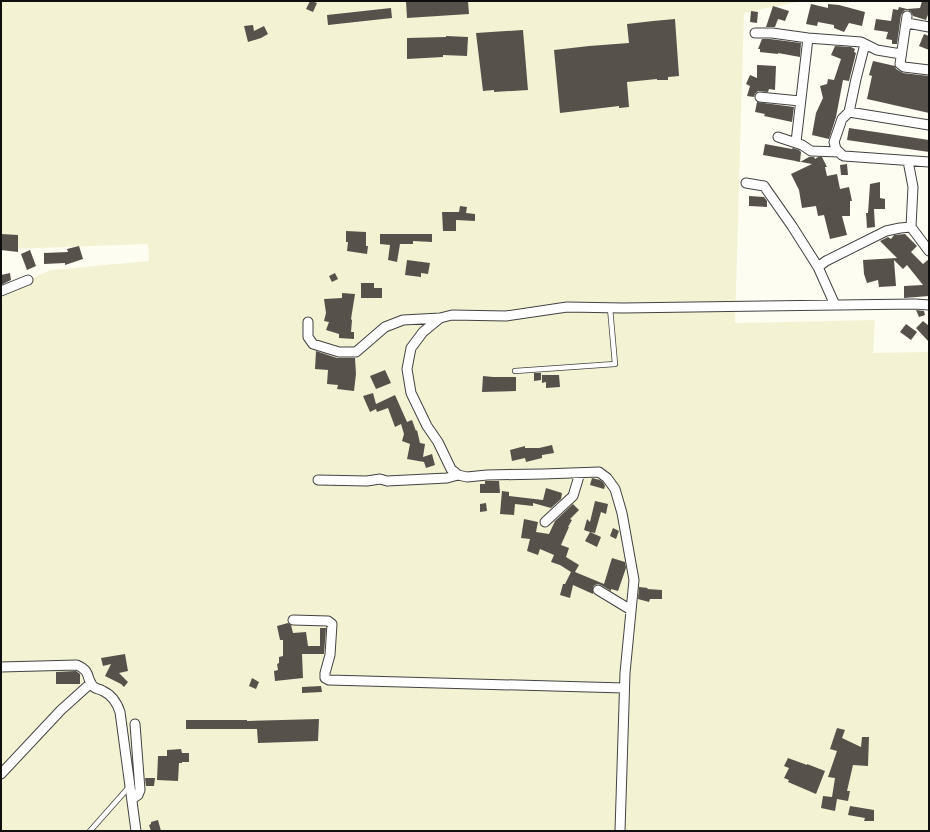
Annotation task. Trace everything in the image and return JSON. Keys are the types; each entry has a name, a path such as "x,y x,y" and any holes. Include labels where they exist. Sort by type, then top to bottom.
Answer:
{"street":[{"path":"929,27 907,20 900,62 902,66 929,70"},
{"path":"755,33 772,33 808,38 861,42 877,50 901,54"},
{"path":"796,142 808,38"},
{"path":"865,44 849,112 842,119 834,142 836,149 844,156 929,162"},
{"path":"760,98 800,101"},
{"path":"849,112 929,125"},
{"path":"778,137 796,142 811,151 839,152"},
{"path":"908,161 913,187 911,227 929,251"},
{"path":"746,183 764,186 818,267 835,305"},
{"path":"818,267 826,261 886,232 911,227"},
{"path":"1,291 28,280"},
{"path":"308,322 308,337 313,344 339,352 356,352 385,326 403,320 440,318 452,315 506,316 567,307 610,308 929,305"},
{"path":"440,318 423,332 411,348 407,369 411,393 427,426 438,442 451,469 458,475"},
{"path":"318,480 367,481 380,479 447,478 458,475 467,477 487,475 599,472 607,478 615,488 622,513 634,580 624,688 620,831"},
{"path":"545,522 573,496 580,473"},
{"path":"598,590 631,610"},
{"path":"293,620 328,621 332,624 330,655 325,672 325,678 329,680 624,688"},
{"path":"1,667 73,665 81,667 88,673 91,683 95,688 104,691 112,698 118,707 121,718 136,831"},
{"path":"1,774 62,710 91,683"},
{"path":"132,799 138,795 140,790 135,724"}],"lane":[{"path":"515,371 615,364 610,308"},
{"path":"90,831 130,786"}],"green space":[{"path":"1,1 802,1 744,13 735,323 875,320 873,353 929,352 929,831 1,831 1,292 51,270 149,261 148,244 10,249 1,240"}],"building":[{"path":"310,1 317,3 313,12 306,9"},
{"path":"406,1 468,1 469,14 407,18"},
{"path":"922,1 929,1 929,12 926,20 913,16 911,12 905,10 901,15 897,44 892,44 892,40 886,39 888,32 874,30 876,19 891,21 893,9 898,10 899,7 907,9 920,8"},
{"path":"811,4 828,8 828,4 839,5 865,12 862,26 849,23 844,32 834,28 834,25 818,22 817,26 806,24"},
{"path":"773,6 789,11 785,21 778,19 775,27 766,27"},
{"path":"391,8 392,18 328,25 327,15"},
{"path":"751,11 758,12 757,23 750,22"},
{"path":"675,19 679,76 668,77 668,80 657,79 627,82 629,107 619,108 619,106 560,113 554,50 629,43 627,24"},
{"path":"253,25 254,31 264,26 268,34 248,42 244,26"},
{"path":"523,30 528,90 494,92 494,90 483,91 476,33"},
{"path":"924,34 929,36 929,50 919,46"},
{"path":"446,36 468,37 467,56 443,55 443,57 407,59 407,38"},
{"path":"762,39 801,43 800,57 778,53 760,52 760,49 758,49"},
{"path":"835,46 851,47 855,49 854,52 856,53 849,81 843,80 836,117 829,139 812,135 816,113 823,98 820,86 827,84 828,79 834,80 841,59 831,55"},
{"path":"873,61 895,66 896,69 903,73 929,76 929,113 867,99 872,76 869,75"},
{"path":"757,65 776,66 775,90 769,89 768,92 758,91 754,97 747,96 750,86 746,84 750,75 757,78"},
{"path":"757,102 794,107 792,122 764,116 765,114 755,112"},
{"path":"849,128 929,140 929,152 847,140"},
{"path":"765,144 799,150 801,152 800,162 763,155"},
{"path":"809,157 814,157 815,159 822,157 827,167 825,167 827,176 837,174 840,189 849,187 852,201 850,201 850,216 842,216 847,235 830,239 824,215 818,216 816,206 802,208 799,190 791,174 812,164 800,162"},
{"path":"847,164 848,175 841,175 840,165"},
{"path":"880,182 880,198 885,199 885,209 874,209 875,227 867,228 866,213 868,213 870,184"},
{"path":"749,196 764,197 767,201 767,207 749,206"},
{"path":"460,206 467,207 466,213 475,214 475,221 456,220 456,231 443,231 442,212 459,212"},
{"path":"346,231 366,232 366,246 368,246 367,254 347,251 348,242 346,242"},
{"path":"1,234 18,235 18,252 1,250"},
{"path":"380,234 432,234 432,242 413,241 413,244 400,244 397,262 388,260 390,245 380,244"},
{"path":"905,234 917,246 911,252 923,264 929,259 929,296 904,298 904,286 923,285 907,265 903,269 894,260 896,286 879,287 878,280 867,283 864,274 863,260 897,258 880,241 888,237 891,239 894,235"},
{"path":"79,246 83,259 65,265 65,263 44,264 44,253 68,252 67,249"},
{"path":"30,250 36,266 27,270 21,254"},
{"path":"407,260 430,263 428,274 421,273 421,277 405,275"},
{"path":"10,273 11,280 1,285 1,275"},
{"path":"335,273 338,279 332,282 329,276"},
{"path":"361,283 374,283 374,288 382,288 382,298 361,298"},
{"path":"342,293 355,294 351,319 351,332 354,332 354,339 339,338 339,334 326,330 329,322 324,321 326,313 324,299 342,298"},
{"path":"916,310 924,311 925,315 919,317"},
{"path":"923,321 929,326 929,342 916,328"},
{"path":"906,324 917,332 911,340 900,332"},
{"path":"316,351 337,358 355,358 356,374 354,391 337,389 338,385 327,384 328,370 315,369"},
{"path":"385,370 391,383 376,389 370,376"},
{"path":"534,373 541,373 541,380 534,381"},
{"path":"542,375 559,375 560,387 546,388 546,382 542,383"},
{"path":"483,376 516,377 516,391 482,392"},
{"path":"373,393 376,404 395,395 407,422 412,420 416,431 417,430 420,443 425,444 423,457 432,454 435,465 426,468 424,462 407,459 410,444 402,441 404,434 401,424 395,427 388,408 377,412 376,409 370,412 363,396"},
{"path":"552,445 554,453 542,455 542,458 526,462 525,458 512,461 510,450 525,446 525,448 539,448"},
{"path":"592,478 603,482 605,486 604,489 590,485"},
{"path":"485,481 499,481 500,493 480,493 480,484 485,484"},
{"path":"546,488 562,493 561,499 551,508 533,503 533,506 515,504 514,515 500,514 502,491 509,492 509,496 543,500"},
{"path":"595,501 608,504 606,514 601,512 595,533 584,530 587,519 590,522"},
{"path":"486,503 487,511 480,512 480,504"},
{"path":"573,504 579,510 570,519 572,520 561,545 569,548 566,557 579,565 575,572 604,584 612,558 625,562 626,568 618,591 611,589 611,591 598,584 593,587 593,594 573,585 570,598 560,595 563,584 565,584 571,572 560,565 551,562 554,555 540,549 538,555 527,551 530,539 521,538 524,519 538,522 536,532 549,534 555,521"},
{"path":"613,528 619,531 616,539 610,536"},
{"path":"590,532 601,537 597,547 585,541"},
{"path":"639,587 662,590 662,599 650,599 649,602 638,599"},
{"path":"288,623 291,625 293,633 306,632 308,646 320,646 320,628 326,628 324,654 302,654 303,678 275,681 274,671 278,670 277,664 279,663 279,657 283,656 283,640 280,640 277,626"},
{"path":"125,654 128,671 119,673 128,682 124,687 105,676 111,664 103,666 101,658"},
{"path":"76,671 80,674 80,684 56,684 56,672"},
{"path":"252,678 259,682 256,689 249,686"},
{"path":"321,686 322,692 302,693 302,687"},
{"path":"319,719 318,741 258,743 257,729 186,729 186,720 247,721"},
{"path":"837,728 845,730 842,738 861,747 862,737 869,737 868,766 853,765 847,791 850,791 848,801 837,799 835,811 821,808 823,796 832,797 835,778 828,777 837,751 830,749"},
{"path":"181,749 182,753 189,753 189,762 179,763 178,781 157,780 158,756 167,756 167,750"},
{"path":"788,758 825,771 816,794 788,782 789,780 784,778 789,768 784,766"},
{"path":"145,778 155,778 154,786 146,786"},
{"path":"850,806 874,810 874,821 864,821 865,818 848,815"},
{"path":"158,820 161,831 151,831 149,825 151,822"}]}
